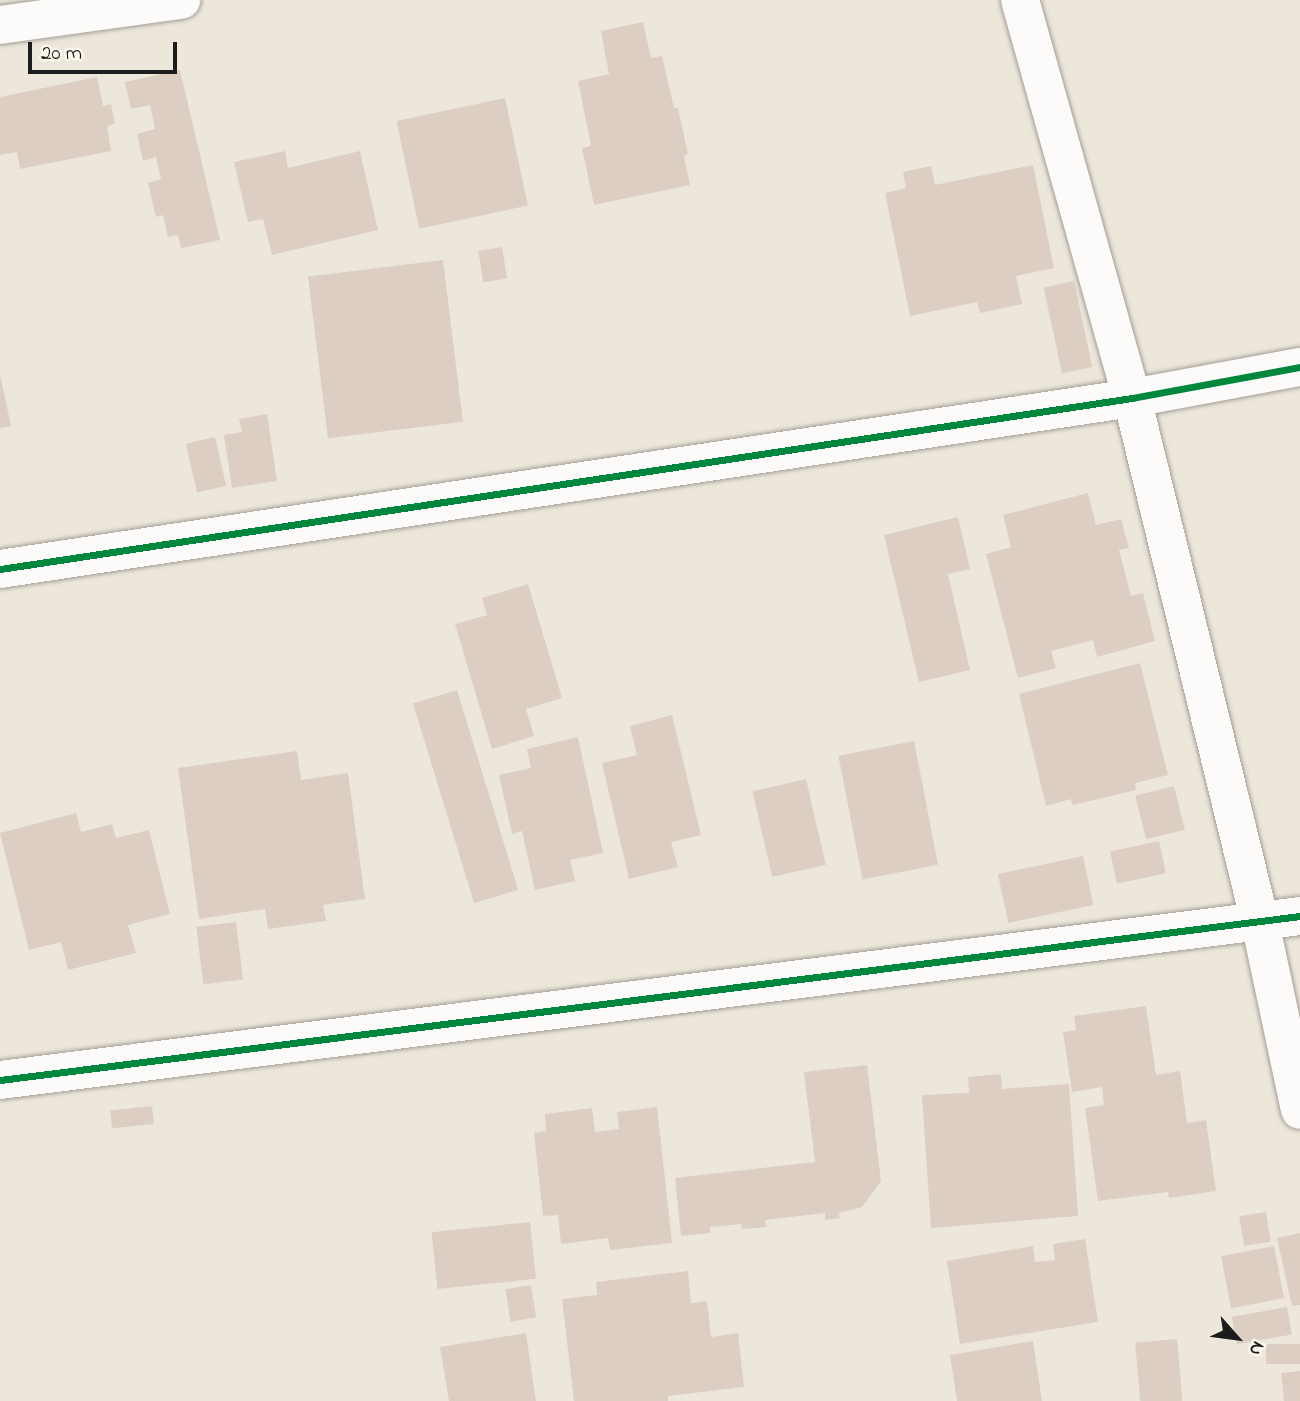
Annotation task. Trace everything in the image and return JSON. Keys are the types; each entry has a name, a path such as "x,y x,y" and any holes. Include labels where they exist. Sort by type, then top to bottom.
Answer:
{"street":[{"path":"0,25 181,0"},
{"path":"1020,0 1132,398 1260,922 1300,1110"},
{"path":"0,569 1132,398 1300,367"},
{"path":"0,1080 1300,916"}],"building":[{"path":"643,22 651,58 662,56 674,108 678,108 688,154 684,156 690,185 594,205 582,148 591,146 578,81 609,74 601,31"},
{"path":"180,70 220,240 181,248 178,235 168,237 163,215 156,217 148,183 161,179 156,157 143,161 137,134 155,129 150,105 131,109 125,82"},
{"path":"97,77 103,106 111,104 115,124 107,126 111,151 20,169 17,152 0,155 0,97"},
{"path":"505,98 528,206 419,229 396,121"},
{"path":"285,151 288,168 360,151 378,230 272,255 263,219 248,222 234,162"},
{"path":"1033,165 1054,268 1016,276 1022,304 980,313 977,302 910,316 885,193 906,188 903,172 931,166 935,185"},
{"path":"502,247 507,279 483,282 478,251"},
{"path":"443,260 463,422 328,438 308,277"},
{"path":"1074,281 1092,367 1062,374 1044,287"},
{"path":"0,374 11,426 0,428"},
{"path":"267,414 277,481 232,488 224,435 242,432 239,419"},
{"path":"215,437 226,486 197,492 186,444"},
{"path":"1088,493 1096,525 1121,519 1129,548 1119,550 1131,596 1143,593 1155,641 1097,657 1093,640 1051,651 1056,668 1018,678 986,554 1011,547 1003,515"},
{"path":"958,517 970,569 948,574 970,670 919,682 884,535"},
{"path":"528,584 562,698 526,709 534,736 492,749 455,624 487,615 482,598"},
{"path":"1140,663 1168,775 1135,783 1136,790 1073,805 1071,799 1046,806 1019,694"},
{"path":"457,690 518,890 474,903 413,703"},
{"path":"672,715 701,835 671,842 678,867 629,879 602,763 637,755 630,726"},
{"path":"578,737 603,853 570,860 575,881 535,890 522,831 512,834 499,775 531,768 527,749"},
{"path":"914,741 938,865 862,879 838,756"},
{"path":"297,751 301,780 348,773 365,899 323,905 326,921 268,929 265,909 199,919 178,768"},
{"path":"806,779 826,865 772,877 752,791"},
{"path":"1174,786 1185,830 1146,839 1135,796"},
{"path":"76,813 81,832 112,824 116,838 149,830 170,914 128,925 136,953 68,970 61,942 29,950 0,833"},
{"path":"1159,841 1166,873 1117,884 1110,851"},
{"path":"1083,856 1093,905 1008,923 998,874"},
{"path":"236,922 243,980 203,984 196,927"},
{"path":"1146,1006 1156,1075 1180,1071 1187,1123 1206,1120 1216,1191 1169,1198 1168,1192 1098,1201 1085,1108 1104,1105 1102,1087 1072,1092 1063,1032 1076,1030 1074,1016"},
{"path":"867,1065 881,1181 862,1207 839,1213 840,1218 825,1220 825,1213 765,1220 766,1227 742,1229 741,1224 710,1227 710,1233 681,1236 675,1178 815,1162 804,1072"},
{"path":"1001,1074 1002,1089 1069,1084 1078,1216 931,1228 922,1095 969,1093 968,1077"},
{"path":"152,1106 154,1124 112,1128 110,1110"},
{"path":"657,1107 672,1243 610,1250 608,1238 561,1244 558,1215 543,1216 534,1133 546,1131 545,1114 592,1108 595,1132 619,1129 617,1112"},
{"path":"1266,1212 1271,1242 1244,1246 1239,1216"},
{"path":"530,1222 536,1279 438,1289 432,1232"},
{"path":"1300,1233 1300,1305 1292,1306 1277,1238"},
{"path":"1085,1239 1098,1322 960,1344 947,1261 1033,1246 1035,1262 1055,1260 1053,1244"},
{"path":"1274,1246 1284,1298 1231,1308 1221,1256"},
{"path":"688,1271 691,1303 707,1301 711,1337 738,1333 744,1387 668,1396 668,1401 574,1401 562,1299 597,1295 596,1282"},
{"path":"531,1285 536,1318 510,1322 505,1289"},
{"path":"1287,1307 1292,1335 1237,1344 1232,1317"},
{"path":"526,1333 536,1401 449,1401 440,1347"},
{"path":"1177,1339 1182,1401 1140,1401 1135,1343"},
{"path":"1033,1341 1042,1401 957,1401 950,1355"},
{"path":"1266,1344 1300,1344 1300,1364 1266,1364"},
{"path":"1300,1371 1300,1401 1284,1401 1281,1373"}],"cycle path":[{"path":"0,569 1132,398 1300,367"},
{"path":"0,1080 1300,916"}]}
